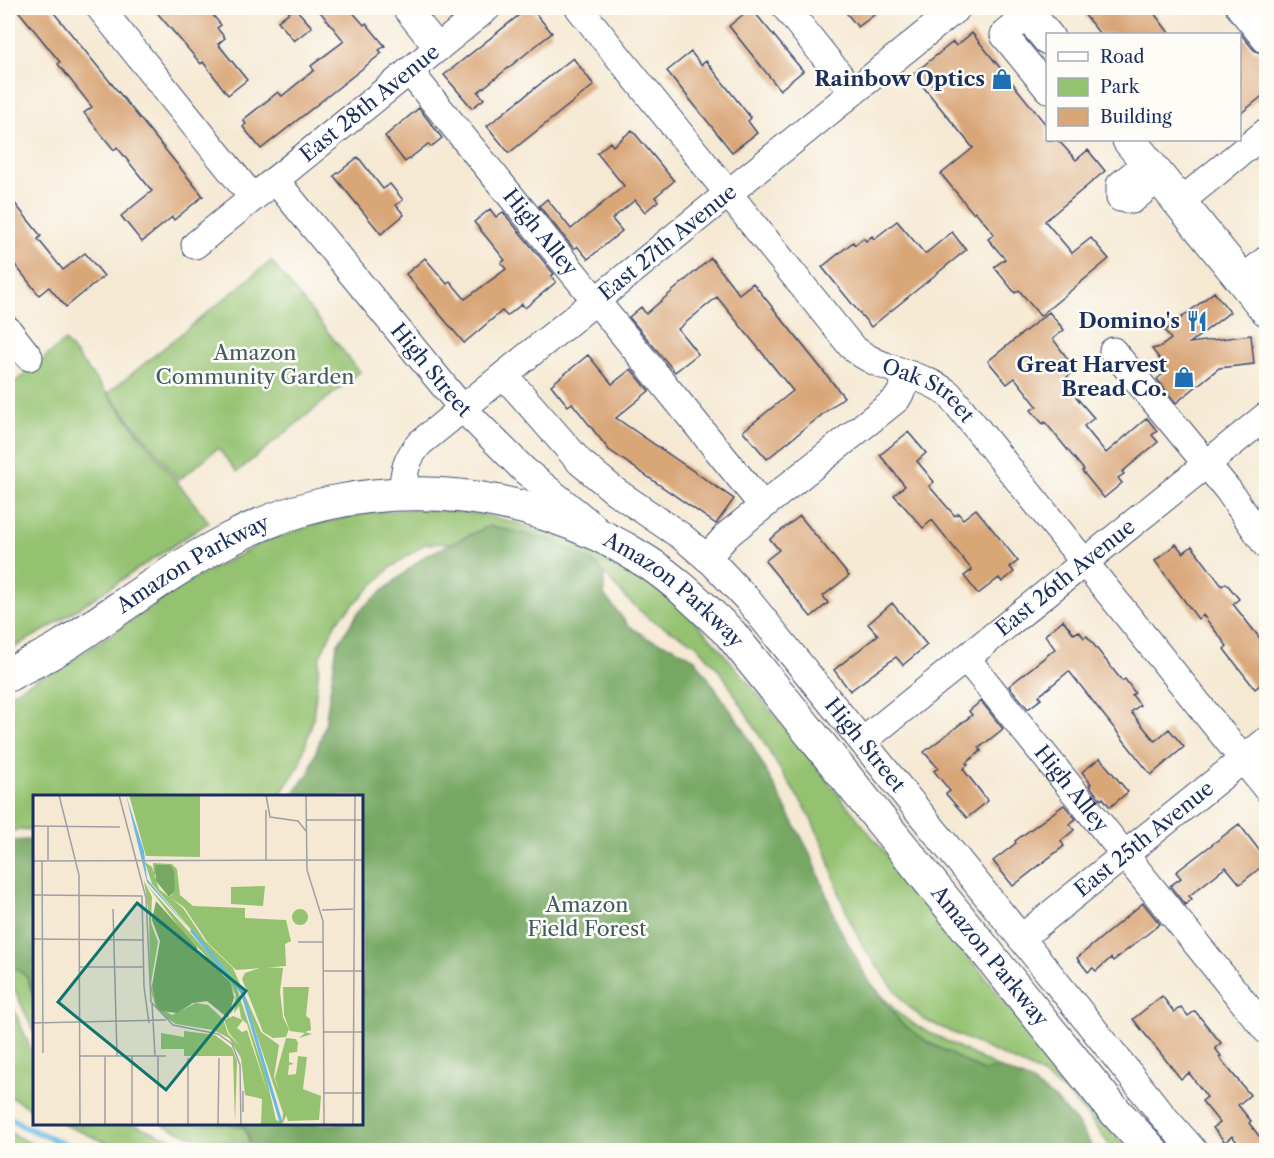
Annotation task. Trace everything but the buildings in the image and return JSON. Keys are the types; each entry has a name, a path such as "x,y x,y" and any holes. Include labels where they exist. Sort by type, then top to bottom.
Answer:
{"main road":[{"path":"1146,160 1180,202 1255,270 1266,309"},
{"name":"Amazon Parkway","path":"8,675 62,646 183,565 229,539 277,518 322,504 370,496 445,494 489,499 532,508 573,523 610,540 658,570 730,633 1112,1108 1151,1150"}],"street":[{"path":"100,8 253,198"},
{"path":"406,8 438,48"},
{"name":"East 28th Avenue","path":"195,244 487,8"},
{"name":"Oak Street","path":"579,8 851,346 878,365 931,382 949,394 1266,788"},
{"path":"786,8 853,92"},
{"name":"East 27th Avenue","path":"402,494 404,469 410,454 420,443 957,8"},
{"path":"1240,8 1266,40"},
{"path":"1033,20 1004,34 1046,88"},
{"name":"High Alley","path":"409,71 763,506"},
{"path":"1180,202 1266,132"},
{"name":"High Street","path":"275,180 462,408 524,470 610,540"},
{"path":"8,330 29,357"},
{"path":"1113,351 1228,490 1266,545"},
{"name":"High Street","path":"504,375 579,462 615,491 681,536 707,558 747,599 1022,938 1169,1124 1193,1150"},
{"path":"707,558 723,539 897,399 910,375"},
{"name":"East 26th Avenue","path":"863,741 1266,416"},
{"name":"High Alley","path":"966,658 1266,1030"},
{"name":"East 25th Avenue","path":"1022,938 1266,741"}],"green space":[{"name":"Amazon Community Garden","path":"271,261 360,372 237,472 218,448 179,480 108,393"},
{"path":"65,341 209,522 50,627 8,651 8,388"},
{"path":"422,509 460,511 552,534 578,544 626,569 683,610 755,691 1084,1100 1128,1150 1113,1150 1090,1119 1067,1094 1038,1072 923,1019 903,1001 864,948 850,921 825,848 806,809 723,675 696,644 649,619 627,599 595,563 489,526 453,543 425,544 389,569 336,622 320,656 313,719 299,766 280,795 33,795 33,829 8,831 8,695 75,658 193,579 264,542 313,525 373,512"},
{"name":"Amazon Field Forest","path":"489,526 551,540 595,563 604,574 604,595 628,625 649,639 673,647 695,659 744,730 812,857 837,923 868,980 901,1023 926,1041 983,1071 999,1068 1028,1080 1055,1099 1078,1124 1094,1150 559,1150 551,1142 535,1150 284,1150 250,1144 245,1128 234,1125 363,1125 363,795 292,795 309,773 325,725 337,645 360,610 425,556"},
{"path":"33,840 33,995 27,977 8,962 8,841"},
{"path":"8,961 27,977 33,995 33,1031 8,974"},
{"path":"868,980 898,1013 915,1025 999,1068 983,1071 926,1041 901,1023"},
{"path":"8,995 33,1055 33,1110 8,1095"},
{"path":"64,1125 136,1125 179,1142 233,1150 124,1150"},
{"path":"163,1125 234,1125 245,1128 250,1144 190,1136"},
{"path":"8,1132 44,1150 8,1150"}],"waterway":[{"path":"8,1116 23,1126 78,1150"}],"place":[{"name":"Rainbow Optics","path":"1002,79"},
{"name":"Domino's","path":"1197,321"},
{"name":"Great Harvest Bread Co.","path":"1184,377"}]}
